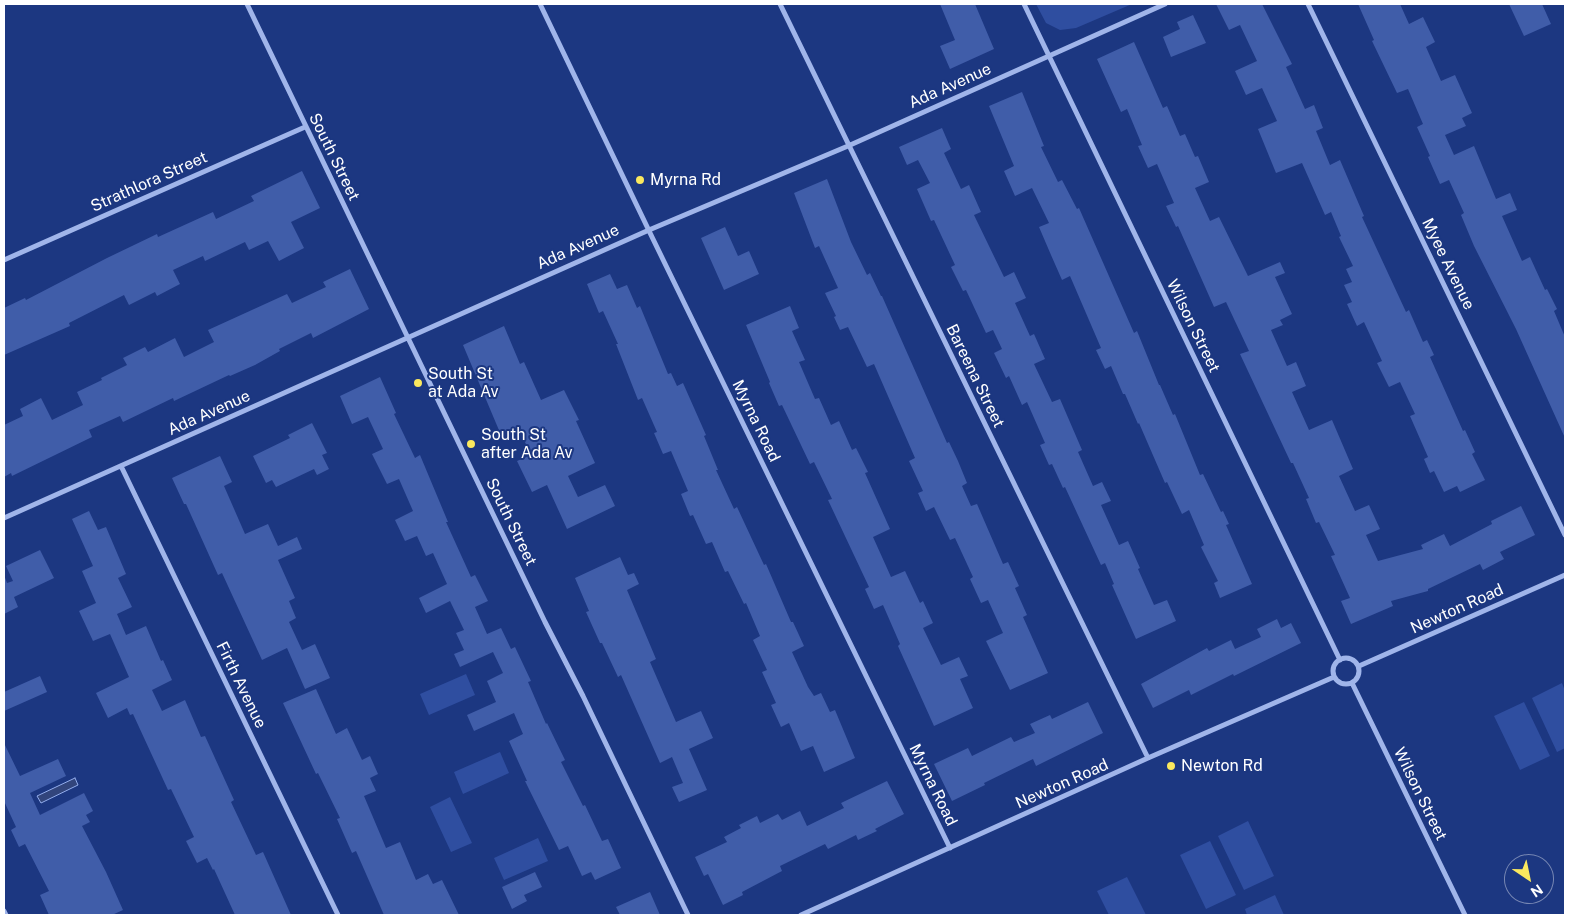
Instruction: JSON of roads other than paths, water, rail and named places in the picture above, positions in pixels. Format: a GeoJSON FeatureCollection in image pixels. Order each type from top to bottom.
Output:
{"type":"FeatureCollection","features":[{"type":"Feature","properties":{"kind":"street","name":"South Street"},"geometry":{"type":"LineString","coordinates":[[246,4],[545,622],[588,705],[688,915]]}},
{"type":"Feature","properties":{"kind":"street","name":"Myrna Road"},"geometry":{"type":"LineString","coordinates":[[540,4],[950,848]]}},
{"type":"Feature","properties":{"kind":"street","name":"Bareena Street"},"geometry":{"type":"LineString","coordinates":[[780,4],[1148,758]]}},
{"type":"Feature","properties":{"kind":"street","name":"Wilson Street"},"geometry":{"type":"LineString","coordinates":[[1024,4],[1340,660]]}},
{"type":"Feature","properties":{"kind":"street","name":"Ada Avenue"},"geometry":{"type":"LineString","coordinates":[[4,518],[649,230],[848,146],[1165,4]]}},
{"type":"Feature","properties":{"kind":"street","name":"Myee Avenue"},"geometry":{"type":"LineString","coordinates":[[1308,4],[1565,535]]}},
{"type":"Feature","properties":{"kind":"street","name":"Strathlora Street"},"geometry":{"type":"LineString","coordinates":[[4,260],[305,127]]}},
{"type":"Feature","properties":{"kind":"street","name":"Firth Avenue"},"geometry":{"type":"LineString","coordinates":[[121,466],[338,915]]}},
{"type":"Feature","properties":{"kind":"street","name":"Newton Road"},"geometry":{"type":"LineString","coordinates":[[1358,666],[1565,574]]}},
{"type":"Feature","properties":{"kind":"street"},"geometry":{"type":"LineString","coordinates":[[1349,658],[1358,666],[1360,670],[1358,678],[1352,683],[1344,684],[1337,681],[1334,677],[1334,665],[1340,660],[1349,658]]}},
{"type":"Feature","properties":{"kind":"street","name":"Newton Road"},"geometry":{"type":"LineString","coordinates":[[801,915],[1148,758],[1334,677]]}},
{"type":"Feature","properties":{"kind":"street","name":"Wilson Street"},"geometry":{"type":"LineString","coordinates":[[1352,683],[1465,915]]}},
{"type":"Feature","properties":{"kind":"street"},"geometry":{"type":"LineString","coordinates":[[4,910],[6,915]]}},
{"type":"Feature","properties":{"kind":"place","name":"Myrna Rd"},"geometry":{"type":"Point","coordinates":[640,180]}},
{"type":"Feature","properties":{"kind":"place","name":"South St at Ada Av"},"geometry":{"type":"Point","coordinates":[418,383]}},
{"type":"Feature","properties":{"kind":"place","name":"South St after Ada Av"},"geometry":{"type":"Point","coordinates":[471,444]}},
{"type":"Feature","properties":{"kind":"place","name":"Newton Rd"},"geometry":{"type":"Point","coordinates":[1171,766]}}]}
